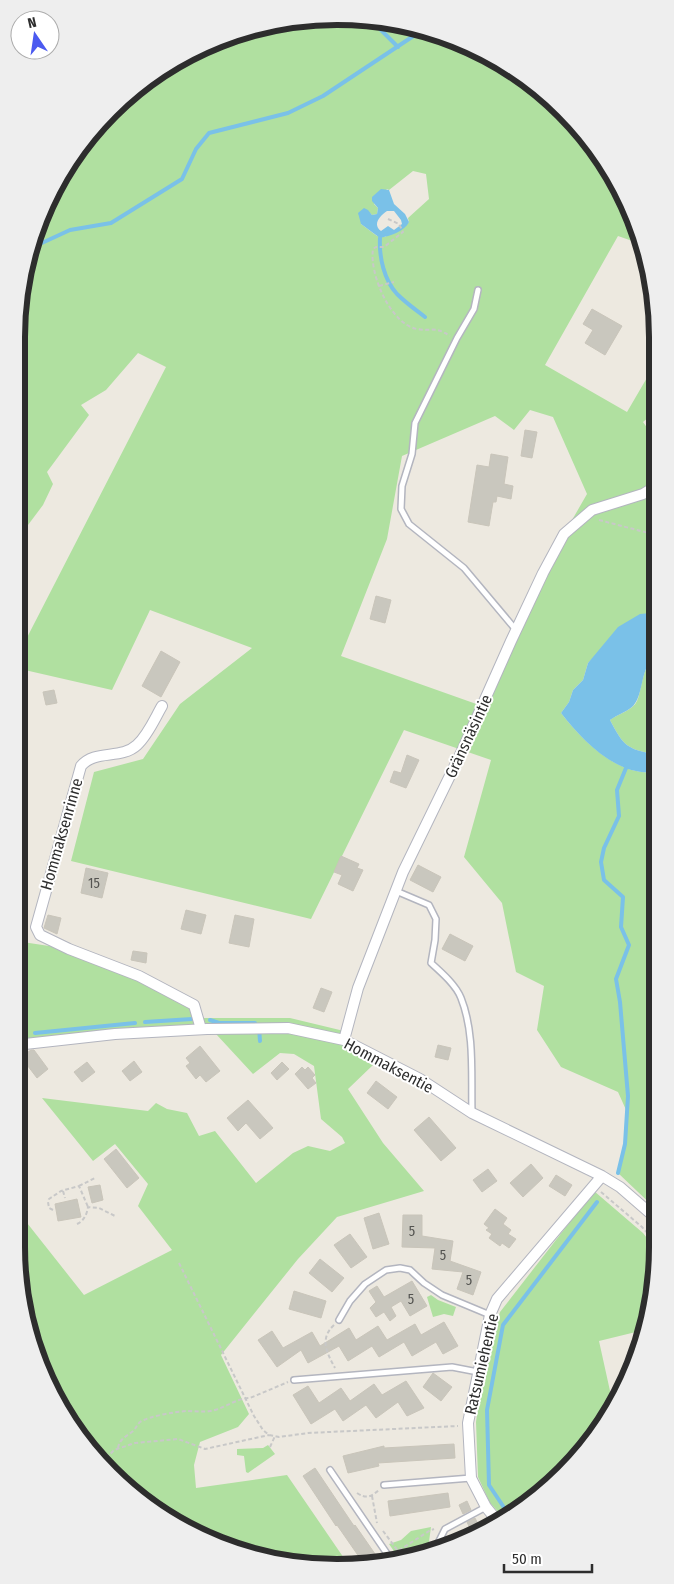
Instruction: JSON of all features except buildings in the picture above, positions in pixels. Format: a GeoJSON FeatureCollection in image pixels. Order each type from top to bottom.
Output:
{"type":"FeatureCollection","features":[{"type":"Feature","properties":{"kind":"street","name":"Gränsnäsintie"},"geometry":{"type":"LineString","coordinates":[[344,1040],[358,988],[403,872],[462,751],[543,573],[564,534],[592,510],[643,494],[649,490]]}},
{"type":"Feature","properties":{"kind":"street","name":"Hommaksenrinne"},"geometry":{"type":"LineString","coordinates":[[162,706],[137,745],[127,750],[86,759],[81,766],[68,816],[36,919],[36,927],[40,935],[68,949],[139,976],[194,1005],[201,1029]]}},
{"type":"Feature","properties":{"kind":"street","name":"Hommaksentie"},"geometry":{"type":"LineString","coordinates":[[25,1044],[144,1032],[201,1029],[288,1028],[344,1040],[420,1078],[472,1113],[620,1186],[649,1212]]}},
{"type":"Feature","properties":{"kind":"street","name":"Ratsumiehentie"},"geometry":{"type":"LineString","coordinates":[[494,1516],[486,1508],[471,1478],[468,1426],[490,1315],[497,1299],[602,1176]]}},
{"type":"Feature","properties":{"kind":"lane"},"geometry":{"type":"LineString","coordinates":[[478,290],[474,309],[456,340],[415,423],[412,454],[402,486],[401,509],[409,524],[464,568],[516,630]]}},
{"type":"Feature","properties":{"kind":"lane"},"geometry":{"type":"LineString","coordinates":[[396,891],[429,905],[436,919],[431,963],[445,976],[461,996],[470,1033],[472,1113]]}},
{"type":"Feature","properties":{"kind":"lane"},"geometry":{"type":"LineString","coordinates":[[340,1320],[350,1301],[365,1284],[386,1270],[400,1268],[410,1270],[424,1283],[442,1295],[490,1315]]}},
{"type":"Feature","properties":{"kind":"lane"},"geometry":{"type":"LineString","coordinates":[[294,1380],[452,1367],[478,1372]]}},
{"type":"Feature","properties":{"kind":"lane"},"geometry":{"type":"LineString","coordinates":[[330,1470],[388,1555]]}},
{"type":"Feature","properties":{"kind":"lane"},"geometry":{"type":"LineString","coordinates":[[384,1486],[471,1478]]}},
{"type":"Feature","properties":{"kind":"lane"},"geometry":{"type":"LineString","coordinates":[[439,1541],[445,1529],[486,1508]]}},
{"type":"Feature","properties":{"kind":"path"},"geometry":{"type":"LineString","coordinates":[[388,218],[399,224],[403,232],[384,247],[373,249],[371,259],[379,286],[391,310],[408,326],[417,330],[434,328],[456,340]]}},
{"type":"Feature","properties":{"kind":"path"},"geometry":{"type":"LineString","coordinates":[[379,286],[394,282]]}},
{"type":"Feature","properties":{"kind":"path"},"geometry":{"type":"LineString","coordinates":[[584,516],[649,533]]}},
{"type":"Feature","properties":{"kind":"path"},"geometry":{"type":"LineString","coordinates":[[649,1161],[649,1185]]}},
{"type":"Feature","properties":{"kind":"path"},"geometry":{"type":"LineString","coordinates":[[53,1210],[49,1208],[49,1199],[94,1178]]}},
{"type":"Feature","properties":{"kind":"path"},"geometry":{"type":"LineString","coordinates":[[77,1224],[88,1213],[88,1207],[79,1186]]}},
{"type":"Feature","properties":{"kind":"path"},"geometry":{"type":"LineString","coordinates":[[593,1186],[649,1234]]}},
{"type":"Feature","properties":{"kind":"path"},"geometry":{"type":"LineString","coordinates":[[63,1191],[65,1198]]}},
{"type":"Feature","properties":{"kind":"path"},"geometry":{"type":"LineString","coordinates":[[88,1207],[99,1208],[115,1216]]}},
{"type":"Feature","properties":{"kind":"path"},"geometry":{"type":"LineString","coordinates":[[179,1263],[245,1398],[263,1430],[269,1435]]}},
{"type":"Feature","properties":{"kind":"path"},"geometry":{"type":"LineString","coordinates":[[339,1376],[328,1355],[325,1342],[331,1328],[340,1320]]}},
{"type":"Feature","properties":{"kind":"path"},"geometry":{"type":"LineString","coordinates":[[118,1448],[125,1436],[134,1430],[139,1423],[147,1419],[185,1411],[209,1411],[245,1398],[250,1398],[282,1385]]}},
{"type":"Feature","properties":{"kind":"path"},"geometry":{"type":"LineString","coordinates":[[106,1458],[114,1450],[135,1443],[178,1439],[205,1449],[269,1435],[468,1426]]}},
{"type":"Feature","properties":{"kind":"path"},"geometry":{"type":"LineString","coordinates":[[270,1447],[275,1436]]}},
{"type":"Feature","properties":{"kind":"path"},"geometry":{"type":"LineString","coordinates":[[353,1489],[365,1497],[372,1496],[384,1486]]}},
{"type":"Feature","properties":{"kind":"path"},"geometry":{"type":"LineString","coordinates":[[372,1496],[377,1523]]}},
{"type":"Feature","properties":{"kind":"path"},"geometry":{"type":"LineString","coordinates":[[382,1530],[398,1551],[429,1530],[445,1529]]}},
{"type":"Feature","properties":{"kind":"green space"},"geometry":{"type":"Polygon","coordinates":[[[337,25],[378,28],[418,36],[475,57],[527,89],[572,131],[607,181],[617,199],[633,241],[618,236],[545,365],[627,412],[649,374],[649,417],[643,422],[649,430],[649,614],[601,650],[588,663],[583,680],[573,690],[569,702],[561,713],[580,735],[602,755],[628,769],[649,772],[649,1202],[618,1173],[625,1144],[627,1112],[618,1092],[561,1067],[537,1030],[544,986],[516,972],[502,903],[464,857],[491,760],[404,730],[311,919],[71,861],[94,772],[143,759],[180,704],[252,648],[150,610],[112,690],[25,670],[25,641],[166,367],[138,353],[106,390],[81,405],[89,415],[47,472],[53,484],[43,505],[25,529],[25,337],[28,296],[36,256],[57,199],[89,147],[116,116],[147,89],[199,57],[256,36],[276,31],[317,26],[337,25]],[[413,171],[389,190],[387,189],[374,204],[378,208],[377,214],[372,215],[370,213],[361,224],[377,236],[385,237],[409,222],[408,218],[429,199],[426,174],[413,171]],[[530,410],[514,430],[495,416],[402,456],[387,539],[341,656],[482,706],[564,534],[587,494],[553,417],[530,410]]]}},
{"type":"Feature","properties":{"kind":"green space"},"geometry":{"type":"Polygon","coordinates":[[[646,669],[649,669],[649,753],[638,751],[627,745],[610,720],[635,704],[646,669]]]}},
{"type":"Feature","properties":{"kind":"green space"},"geometry":{"type":"Polygon","coordinates":[[[25,942],[69,949],[194,1005],[198,1018],[290,1018],[344,1031],[344,1040],[288,1028],[25,1044],[25,942]]]}},
{"type":"Feature","properties":{"kind":"green space"},"geometry":{"type":"Polygon","coordinates":[[[284,1032],[341,1042],[373,1065],[348,1089],[383,1143],[424,1191],[337,1217],[298,1259],[221,1355],[249,1414],[238,1427],[200,1442],[194,1465],[196,1488],[287,1475],[344,1559],[317,1558],[276,1553],[237,1542],[199,1527],[147,1495],[102,1453],[67,1403],[49,1366],[31,1308],[26,1267],[25,1220],[84,1295],[172,1250],[138,1206],[148,1184],[115,1144],[93,1161],[42,1098],[148,1111],[156,1103],[167,1109],[187,1113],[199,1136],[215,1131],[256,1183],[293,1153],[308,1146],[330,1151],[345,1143],[342,1137],[321,1119],[314,1066],[294,1054],[280,1053],[253,1074],[216,1034],[284,1032]]]}},
{"type":"Feature","properties":{"kind":"green space"},"geometry":{"type":"Polygon","coordinates":[[[594,1191],[643,1233],[649,1241],[646,1288],[637,1332],[599,1341],[611,1396],[585,1437],[558,1468],[527,1495],[499,1513],[490,1503],[478,1477],[476,1422],[484,1363],[500,1312],[594,1191]]]}},
{"type":"Feature","properties":{"kind":"green space"},"geometry":{"type":"Polygon","coordinates":[[[431,1295],[456,1307],[453,1316],[444,1314],[433,1317],[427,1297],[431,1295]]]}},
{"type":"Feature","properties":{"kind":"green space"},"geometry":{"type":"Polygon","coordinates":[[[268,1445],[275,1454],[248,1473],[246,1472],[244,1456],[237,1455],[237,1449],[263,1448],[268,1445]]]}},
{"type":"Feature","properties":{"kind":"green space"},"geometry":{"type":"Polygon","coordinates":[[[431,1527],[429,1545],[395,1553],[389,1544],[401,1540],[411,1531],[431,1527]]]}},
{"type":"Feature","properties":{"kind":"water"},"geometry":{"type":"Polygon","coordinates":[[[381,189],[389,190],[394,204],[405,214],[409,222],[407,225],[397,233],[380,238],[361,224],[358,213],[364,208],[372,215],[377,214],[378,208],[372,201],[372,197],[381,189]],[[387,211],[380,218],[377,226],[381,231],[388,226],[394,230],[402,224],[394,211],[387,211]]]}},
{"type":"Feature","properties":{"kind":"water"},"geometry":{"type":"Polygon","coordinates":[[[649,613],[649,669],[646,669],[635,704],[610,720],[627,745],[638,751],[649,753],[649,772],[628,769],[602,755],[580,735],[561,713],[569,702],[573,690],[583,680],[588,663],[618,627],[640,614],[649,613]]]}},
{"type":"Feature","properties":{"kind":"waterway"},"geometry":{"type":"LineString","coordinates":[[379,28],[398,47]]}},
{"type":"Feature","properties":{"kind":"waterway"},"geometry":{"type":"LineString","coordinates":[[40,244],[70,230],[111,223],[182,179],[196,149],[209,133],[288,113],[323,96],[415,35]]}},
{"type":"Feature","properties":{"kind":"waterway"},"geometry":{"type":"LineString","coordinates":[[380,238],[380,253],[392,288],[425,317]]}},
{"type":"Feature","properties":{"kind":"waterway"},"geometry":{"type":"LineString","coordinates":[[618,1173],[625,1144],[628,1096],[620,1002],[616,979],[629,945],[621,927],[623,897],[604,880],[601,862],[604,848],[619,816],[617,790],[626,768]]}},
{"type":"Feature","properties":{"kind":"waterway"},"geometry":{"type":"LineString","coordinates":[[145,1022],[192,1019]]}},
{"type":"Feature","properties":{"kind":"waterway"},"geometry":{"type":"LineString","coordinates":[[210,1020],[219,1023],[255,1023]]}},
{"type":"Feature","properties":{"kind":"waterway"},"geometry":{"type":"LineString","coordinates":[[35,1033],[135,1023]]}},
{"type":"Feature","properties":{"kind":"waterway"},"geometry":{"type":"LineString","coordinates":[[259,1028],[260,1041]]}},
{"type":"Feature","properties":{"kind":"waterway"},"geometry":{"type":"LineString","coordinates":[[505,1509],[489,1485],[487,1410],[503,1325],[597,1202]]}}]}
